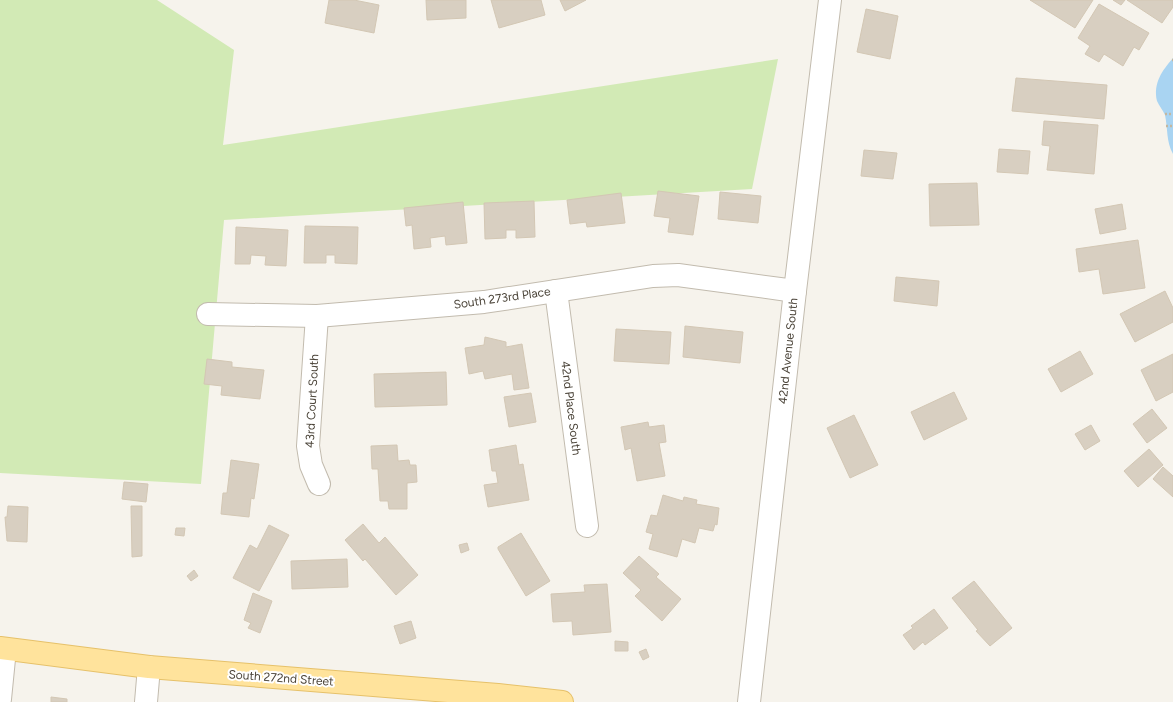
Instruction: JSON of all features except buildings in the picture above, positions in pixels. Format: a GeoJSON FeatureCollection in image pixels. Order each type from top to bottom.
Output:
{"type":"FeatureCollection","features":[{"type":"Feature","properties":{"kind":"main road","name":"South 272nd Street"},"geometry":{"type":"LineString","coordinates":[[3,649],[149,667],[498,698],[562,702]]}},
{"type":"Feature","properties":{"kind":"street","name":"42nd Avenue South"},"geometry":{"type":"LineString","coordinates":[[749,702],[795,291],[830,0]]}},
{"type":"Feature","properties":{"kind":"street","name":"South 273rd Place"},"geometry":{"type":"LineString","coordinates":[[208,314],[317,316],[484,302],[653,276],[678,275],[795,291]]}},
{"type":"Feature","properties":{"kind":"street","name":"42nd Place South"},"geometry":{"type":"LineString","coordinates":[[556,291],[587,526]]}},
{"type":"Feature","properties":{"kind":"street","name":"43rd Court South"},"geometry":{"type":"LineString","coordinates":[[317,316],[308,446],[311,465],[318,484]]}},
{"type":"Feature","properties":{"kind":"street"},"geometry":{"type":"LineString","coordinates":[[0,699],[3,649]]}},
{"type":"Feature","properties":{"kind":"street"},"geometry":{"type":"LineString","coordinates":[[146,702],[149,667]]}},
{"type":"Feature","properties":{"kind":"path"},"geometry":{"type":"LineString","coordinates":[[1165,114],[1173,114]]}},
{"type":"Feature","properties":{"kind":"path"},"geometry":{"type":"LineString","coordinates":[[1166,126],[1173,126]]}},
{"type":"Feature","properties":{"kind":"green space"},"geometry":{"type":"Polygon","coordinates":[[[0,0],[157,0],[234,50],[223,145],[778,59],[752,189],[224,220],[201,484],[0,473],[0,0]]]}},
{"type":"Feature","properties":{"kind":"water"},"geometry":{"type":"Polygon","coordinates":[[[1173,58],[1173,154],[1168,140],[1165,115],[1157,101],[1156,89],[1159,78],[1173,58]]]}}]}
